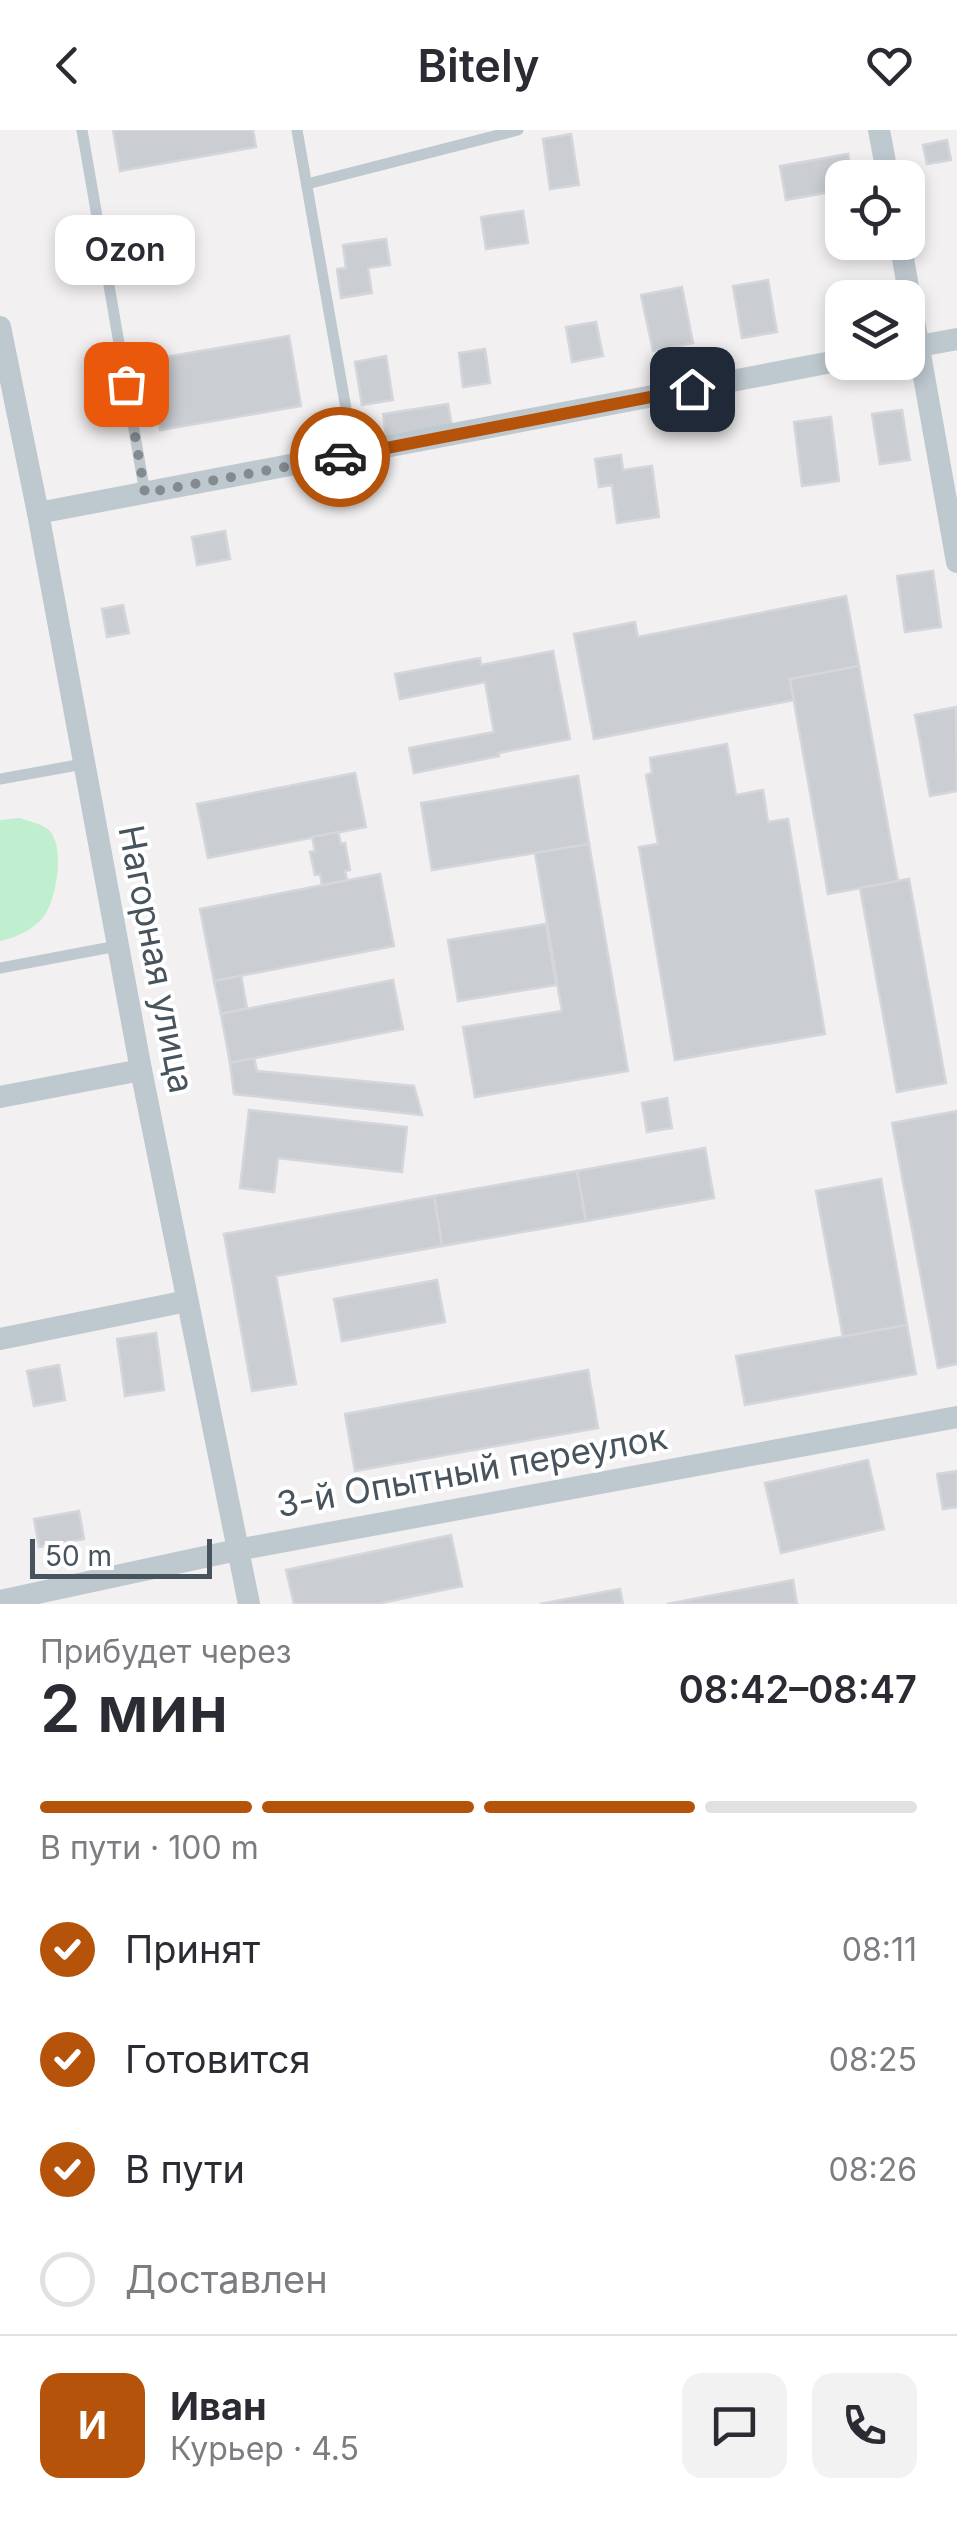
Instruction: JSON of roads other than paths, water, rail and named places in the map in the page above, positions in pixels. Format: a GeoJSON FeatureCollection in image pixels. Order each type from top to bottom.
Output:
{"type":"FeatureCollection","features":[{"type":"Feature","properties":{"kind":"street"},"geometry":{"type":"LineString","coordinates":[[879,130],[885,160]]}},
{"type":"Feature","properties":{"kind":"street","name":"Нагорная улица"},"geometry":{"type":"LineString","coordinates":[[0,326],[141,1070],[249,1604]]}},
{"type":"Feature","properties":{"kind":"street"},"geometry":{"type":"LineString","coordinates":[[925,345],[957,339]]}},
{"type":"Feature","properties":{"kind":"street"},"geometry":{"type":"LineString","coordinates":[[38,513],[825,363]]}},
{"type":"Feature","properties":{"kind":"street"},"geometry":{"type":"LineString","coordinates":[[921,380],[957,562]]}},
{"type":"Feature","properties":{"kind":"street"},"geometry":{"type":"LineString","coordinates":[[0,1097],[141,1070]]}},
{"type":"Feature","properties":{"kind":"street"},"geometry":{"type":"LineString","coordinates":[[0,1339],[188,1301]]}},
{"type":"Feature","properties":{"kind":"street","name":"3-й Опытный переулок"},"geometry":{"type":"LineString","coordinates":[[0,1601],[237,1550],[957,1417]]}},
{"type":"Feature","properties":{"kind":"lane"},"geometry":{"type":"LineString","coordinates":[[82,130],[145,493]]}},
{"type":"Feature","properties":{"kind":"lane"},"geometry":{"type":"LineString","coordinates":[[297,130],[354,454]]}},
{"type":"Feature","properties":{"kind":"lane"},"geometry":{"type":"LineString","coordinates":[[308,184],[518,130]]}},
{"type":"Feature","properties":{"kind":"lane"},"geometry":{"type":"LineString","coordinates":[[0,779],[82,764]]}},
{"type":"Feature","properties":{"kind":"lane"},"geometry":{"type":"LineString","coordinates":[[0,968],[117,946]]}},
{"type":"Feature","properties":{"kind":"place","name":"Ozon"},"geometry":{"type":"Point","coordinates":[126,384]}}]}
